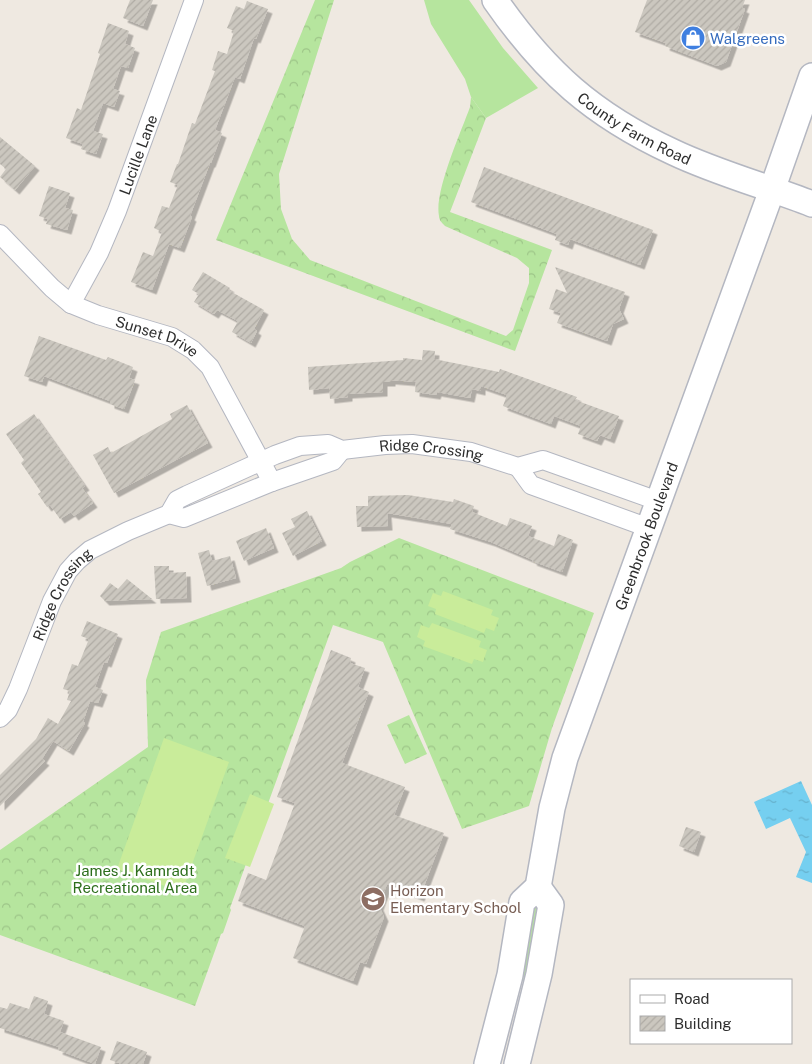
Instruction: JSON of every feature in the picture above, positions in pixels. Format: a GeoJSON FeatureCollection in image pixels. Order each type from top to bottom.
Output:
{"type":"FeatureCollection","features":[{"type":"Feature","properties":{"kind":"main road","name":"County Farm Road"},"geometry":{"type":"LineString","coordinates":[[495,0],[528,45],[557,76],[604,114],[633,132],[674,153],[812,204]]}},
{"type":"Feature","properties":{"kind":"main road","name":"Greenbrook Boulevard"},"geometry":{"type":"LineString","coordinates":[[538,887],[552,808],[565,758],[812,76]]}},
{"type":"Feature","properties":{"kind":"main road"},"geometry":{"type":"LineString","coordinates":[[487,1064],[510,974],[522,902],[538,887],[551,905],[539,974],[517,1064]]}},
{"type":"Feature","properties":{"kind":"street","name":"Lucille Lane"},"geometry":{"type":"LineString","coordinates":[[70,304],[99,253],[117,211],[194,0]]}},
{"type":"Feature","properties":{"kind":"street","name":"Sunset Drive"},"geometry":{"type":"LineString","coordinates":[[0,234],[70,304],[98,315],[172,337],[193,350],[217,377],[272,482]]}},
{"type":"Feature","properties":{"kind":"street","name":"Ridge Crossing"},"geometry":{"type":"LineString","coordinates":[[169,514],[177,500],[187,494],[300,446],[328,444],[342,450],[385,444],[431,446],[471,452],[518,467]]}},
{"type":"Feature","properties":{"kind":"street","name":"Ridge Crossing"},"geometry":{"type":"LineString","coordinates":[[0,718],[8,710],[18,689],[52,601],[68,571],[76,561],[90,550],[128,531],[169,514],[184,518],[272,482],[333,461],[342,450]]}},
{"type":"Feature","properties":{"kind":"street"},"geometry":{"type":"LineString","coordinates":[[649,528],[531,485],[518,467],[543,460],[658,501]]}},
{"type":"Feature","properties":{"kind":"green space"},"geometry":{"type":"Polygon","coordinates":[[[315,0],[334,0],[279,174],[281,209],[292,239],[310,260],[506,336],[513,330],[529,283],[529,268],[517,258],[445,226],[439,217],[440,192],[470,107],[471,97],[486,118],[450,212],[552,250],[515,351],[216,240],[315,0]]]}},
{"type":"Feature","properties":{"kind":"green space"},"geometry":{"type":"Polygon","coordinates":[[[424,0],[469,0],[503,48],[538,88],[486,118],[471,97],[465,79],[431,24],[424,0]]]}},
{"type":"Feature","properties":{"kind":"green space","name":"James J. Kamradt Recreational Area"},"geometry":{"type":"Polygon","coordinates":[[[399,538],[594,613],[552,728],[529,806],[462,829],[383,642],[333,625],[195,1006],[0,935],[0,850],[148,747],[146,680],[161,632],[341,568],[399,538]]]}},
{"type":"Feature","properties":{"kind":"green space"},"geometry":{"type":"Polygon","coordinates":[[[443,591],[493,610],[491,615],[499,618],[494,631],[486,628],[484,633],[435,614],[436,609],[428,606],[433,593],[441,596],[443,591]]]}},
{"type":"Feature","properties":{"kind":"green space"},"geometry":{"type":"Polygon","coordinates":[[[432,623],[481,641],[479,647],[487,650],[483,662],[474,659],[472,664],[423,646],[425,641],[417,637],[421,625],[429,628],[432,623]]]}},
{"type":"Feature","properties":{"kind":"green space"},"geometry":{"type":"Polygon","coordinates":[[[409,715],[427,754],[405,764],[387,725],[409,715]]]}},
{"type":"Feature","properties":{"kind":"green space"},"geometry":{"type":"Polygon","coordinates":[[[164,738],[229,762],[182,892],[117,869],[164,738]]]}},
{"type":"Feature","properties":{"kind":"green space"},"geometry":{"type":"Polygon","coordinates":[[[250,794],[274,804],[250,867],[225,858],[250,794]]]}},
{"type":"Feature","properties":{"kind":"green space"},"geometry":{"type":"Polygon","coordinates":[[[531,905],[540,906],[533,954],[522,993],[531,905]]]}},
{"type":"Feature","properties":{"kind":"water"},"geometry":{"type":"Polygon","coordinates":[[[801,781],[812,805],[812,883],[796,877],[806,852],[790,818],[766,829],[754,802],[801,781]]]}},
{"type":"Feature","properties":{"kind":"building"},"geometry":{"type":"Polygon","coordinates":[[[130,0],[153,0],[143,26],[123,18],[130,0]]]}},
{"type":"Feature","properties":{"kind":"building","name":"Walgreens"},"geometry":{"type":"Polygon","coordinates":[[[647,0],[745,0],[742,8],[745,9],[726,62],[717,66],[665,46],[666,43],[635,32],[647,0]]]}},
{"type":"Feature","properties":{"kind":"building"},"geometry":{"type":"Polygon","coordinates":[[[247,1],[268,9],[256,39],[254,38],[240,79],[235,77],[215,130],[222,133],[190,216],[192,217],[180,248],[169,244],[152,290],[131,282],[143,252],[153,256],[162,232],[154,228],[162,206],[169,208],[178,185],[170,182],[192,123],[195,124],[215,71],[212,70],[218,51],[227,54],[234,31],[227,28],[236,6],[244,9],[247,1]]]}},
{"type":"Feature","properties":{"kind":"building"},"geometry":{"type":"Polygon","coordinates":[[[108,23],[129,31],[125,44],[135,48],[128,68],[121,66],[113,89],[120,91],[114,107],[103,103],[93,131],[103,134],[96,154],[81,149],[83,144],[66,138],[77,108],[81,110],[100,54],[98,53],[108,23]]]}},
{"type":"Feature","properties":{"kind":"building"},"geometry":{"type":"Polygon","coordinates":[[[0,137],[35,166],[15,190],[0,177],[6,169],[0,164],[0,137]]]}},
{"type":"Feature","properties":{"kind":"building"},"geometry":{"type":"Polygon","coordinates":[[[484,167],[653,230],[640,265],[570,239],[568,245],[555,240],[557,234],[471,202],[484,167]]]}},
{"type":"Feature","properties":{"kind":"building"},"geometry":{"type":"Polygon","coordinates":[[[49,186],[70,193],[65,208],[73,210],[67,230],[46,224],[48,219],[39,216],[49,186]]]}},
{"type":"Feature","properties":{"kind":"building"},"geometry":{"type":"Polygon","coordinates":[[[555,267],[625,292],[619,309],[624,319],[613,324],[607,341],[557,323],[561,313],[549,309],[556,289],[567,293],[555,267]]]}},
{"type":"Feature","properties":{"kind":"building"},"geometry":{"type":"Polygon","coordinates":[[[203,272],[230,288],[228,290],[264,310],[254,329],[257,331],[251,343],[232,332],[238,321],[217,310],[214,314],[194,302],[199,294],[192,290],[203,272]]]}},
{"type":"Feature","properties":{"kind":"building"},"geometry":{"type":"Polygon","coordinates":[[[39,336],[106,360],[108,357],[133,367],[129,378],[135,380],[124,409],[110,404],[110,401],[44,376],[42,382],[24,376],[39,336]]]}},
{"type":"Feature","properties":{"kind":"building"},"geometry":{"type":"Polygon","coordinates":[[[423,350],[435,351],[434,359],[499,372],[500,369],[577,397],[575,400],[619,416],[610,439],[600,435],[597,441],[578,434],[581,426],[554,416],[551,424],[503,406],[507,395],[481,386],[481,391],[472,389],[470,398],[437,392],[436,395],[415,392],[416,382],[391,380],[391,382],[383,382],[383,392],[348,394],[348,397],[330,399],[329,388],[309,390],[308,367],[403,360],[403,358],[422,360],[423,350]]]}},
{"type":"Feature","properties":{"kind":"building"},"geometry":{"type":"Polygon","coordinates":[[[187,405],[208,443],[114,493],[93,455],[108,447],[111,453],[172,419],[170,414],[187,405]]]}},
{"type":"Feature","properties":{"kind":"building"},"geometry":{"type":"Polygon","coordinates":[[[34,414],[85,486],[82,488],[93,503],[74,516],[71,512],[60,519],[50,505],[47,507],[38,494],[41,492],[21,463],[24,460],[6,434],[34,414]]]}},
{"type":"Feature","properties":{"kind":"building"},"geometry":{"type":"Polygon","coordinates":[[[408,495],[453,502],[454,499],[474,506],[472,512],[507,526],[510,518],[532,526],[528,536],[554,546],[558,534],[573,540],[562,572],[532,561],[491,542],[450,529],[452,524],[387,513],[388,526],[357,527],[356,506],[368,506],[368,496],[408,495]]]}},
{"type":"Feature","properties":{"kind":"building"},"geometry":{"type":"Polygon","coordinates":[[[307,511],[322,541],[293,556],[282,533],[295,527],[291,519],[307,511]]]}},
{"type":"Feature","properties":{"kind":"building"},"geometry":{"type":"Polygon","coordinates":[[[266,528],[274,548],[244,561],[236,541],[266,528]]]}},
{"type":"Feature","properties":{"kind":"building"},"geometry":{"type":"Polygon","coordinates":[[[209,550],[212,561],[230,556],[236,578],[207,586],[198,553],[209,550]]]}},
{"type":"Feature","properties":{"kind":"building"},"geometry":{"type":"Polygon","coordinates":[[[154,566],[169,566],[169,573],[186,572],[187,598],[156,599],[154,566]]]}},
{"type":"Feature","properties":{"kind":"building"},"geometry":{"type":"Polygon","coordinates":[[[127,579],[152,599],[105,601],[100,596],[110,583],[118,589],[127,579]]]}},
{"type":"Feature","properties":{"kind":"building"},"geometry":{"type":"Polygon","coordinates":[[[87,621],[118,634],[107,663],[104,662],[95,687],[103,690],[98,703],[90,701],[83,722],[85,723],[69,751],[53,741],[42,759],[45,761],[0,806],[0,775],[36,739],[48,718],[58,724],[71,701],[67,700],[70,691],[63,689],[72,664],[78,666],[89,639],[81,636],[87,621]]]}},
{"type":"Feature","properties":{"kind":"building"},"geometry":{"type":"Polygon","coordinates":[[[331,650],[351,658],[350,663],[365,668],[358,687],[369,692],[342,763],[405,787],[394,815],[444,833],[420,897],[387,884],[379,906],[384,917],[366,964],[360,962],[353,981],[293,958],[305,926],[238,901],[248,873],[266,880],[295,803],[277,797],[331,650]]]}},
{"type":"Feature","properties":{"kind":"building"},"geometry":{"type":"Polygon","coordinates":[[[686,827],[701,832],[694,852],[679,846],[686,827]]]}},
{"type":"Feature","properties":{"kind":"building"},"geometry":{"type":"Polygon","coordinates":[[[34,996],[48,1001],[44,1014],[64,1021],[60,1032],[101,1047],[95,1064],[58,1050],[59,1047],[0,1028],[0,1007],[7,1009],[10,1003],[29,1009],[34,996]]]}},
{"type":"Feature","properties":{"kind":"building"},"geometry":{"type":"Polygon","coordinates":[[[117,1041],[147,1052],[143,1064],[122,1064],[110,1060],[117,1041]]]}},
{"type":"Feature","properties":{"kind":"place","name":"Walgreens"},"geometry":{"type":"Point","coordinates":[693,38]}},
{"type":"Feature","properties":{"kind":"place","name":"Horizon Elementary School"},"geometry":{"type":"Point","coordinates":[373,899]}}]}
